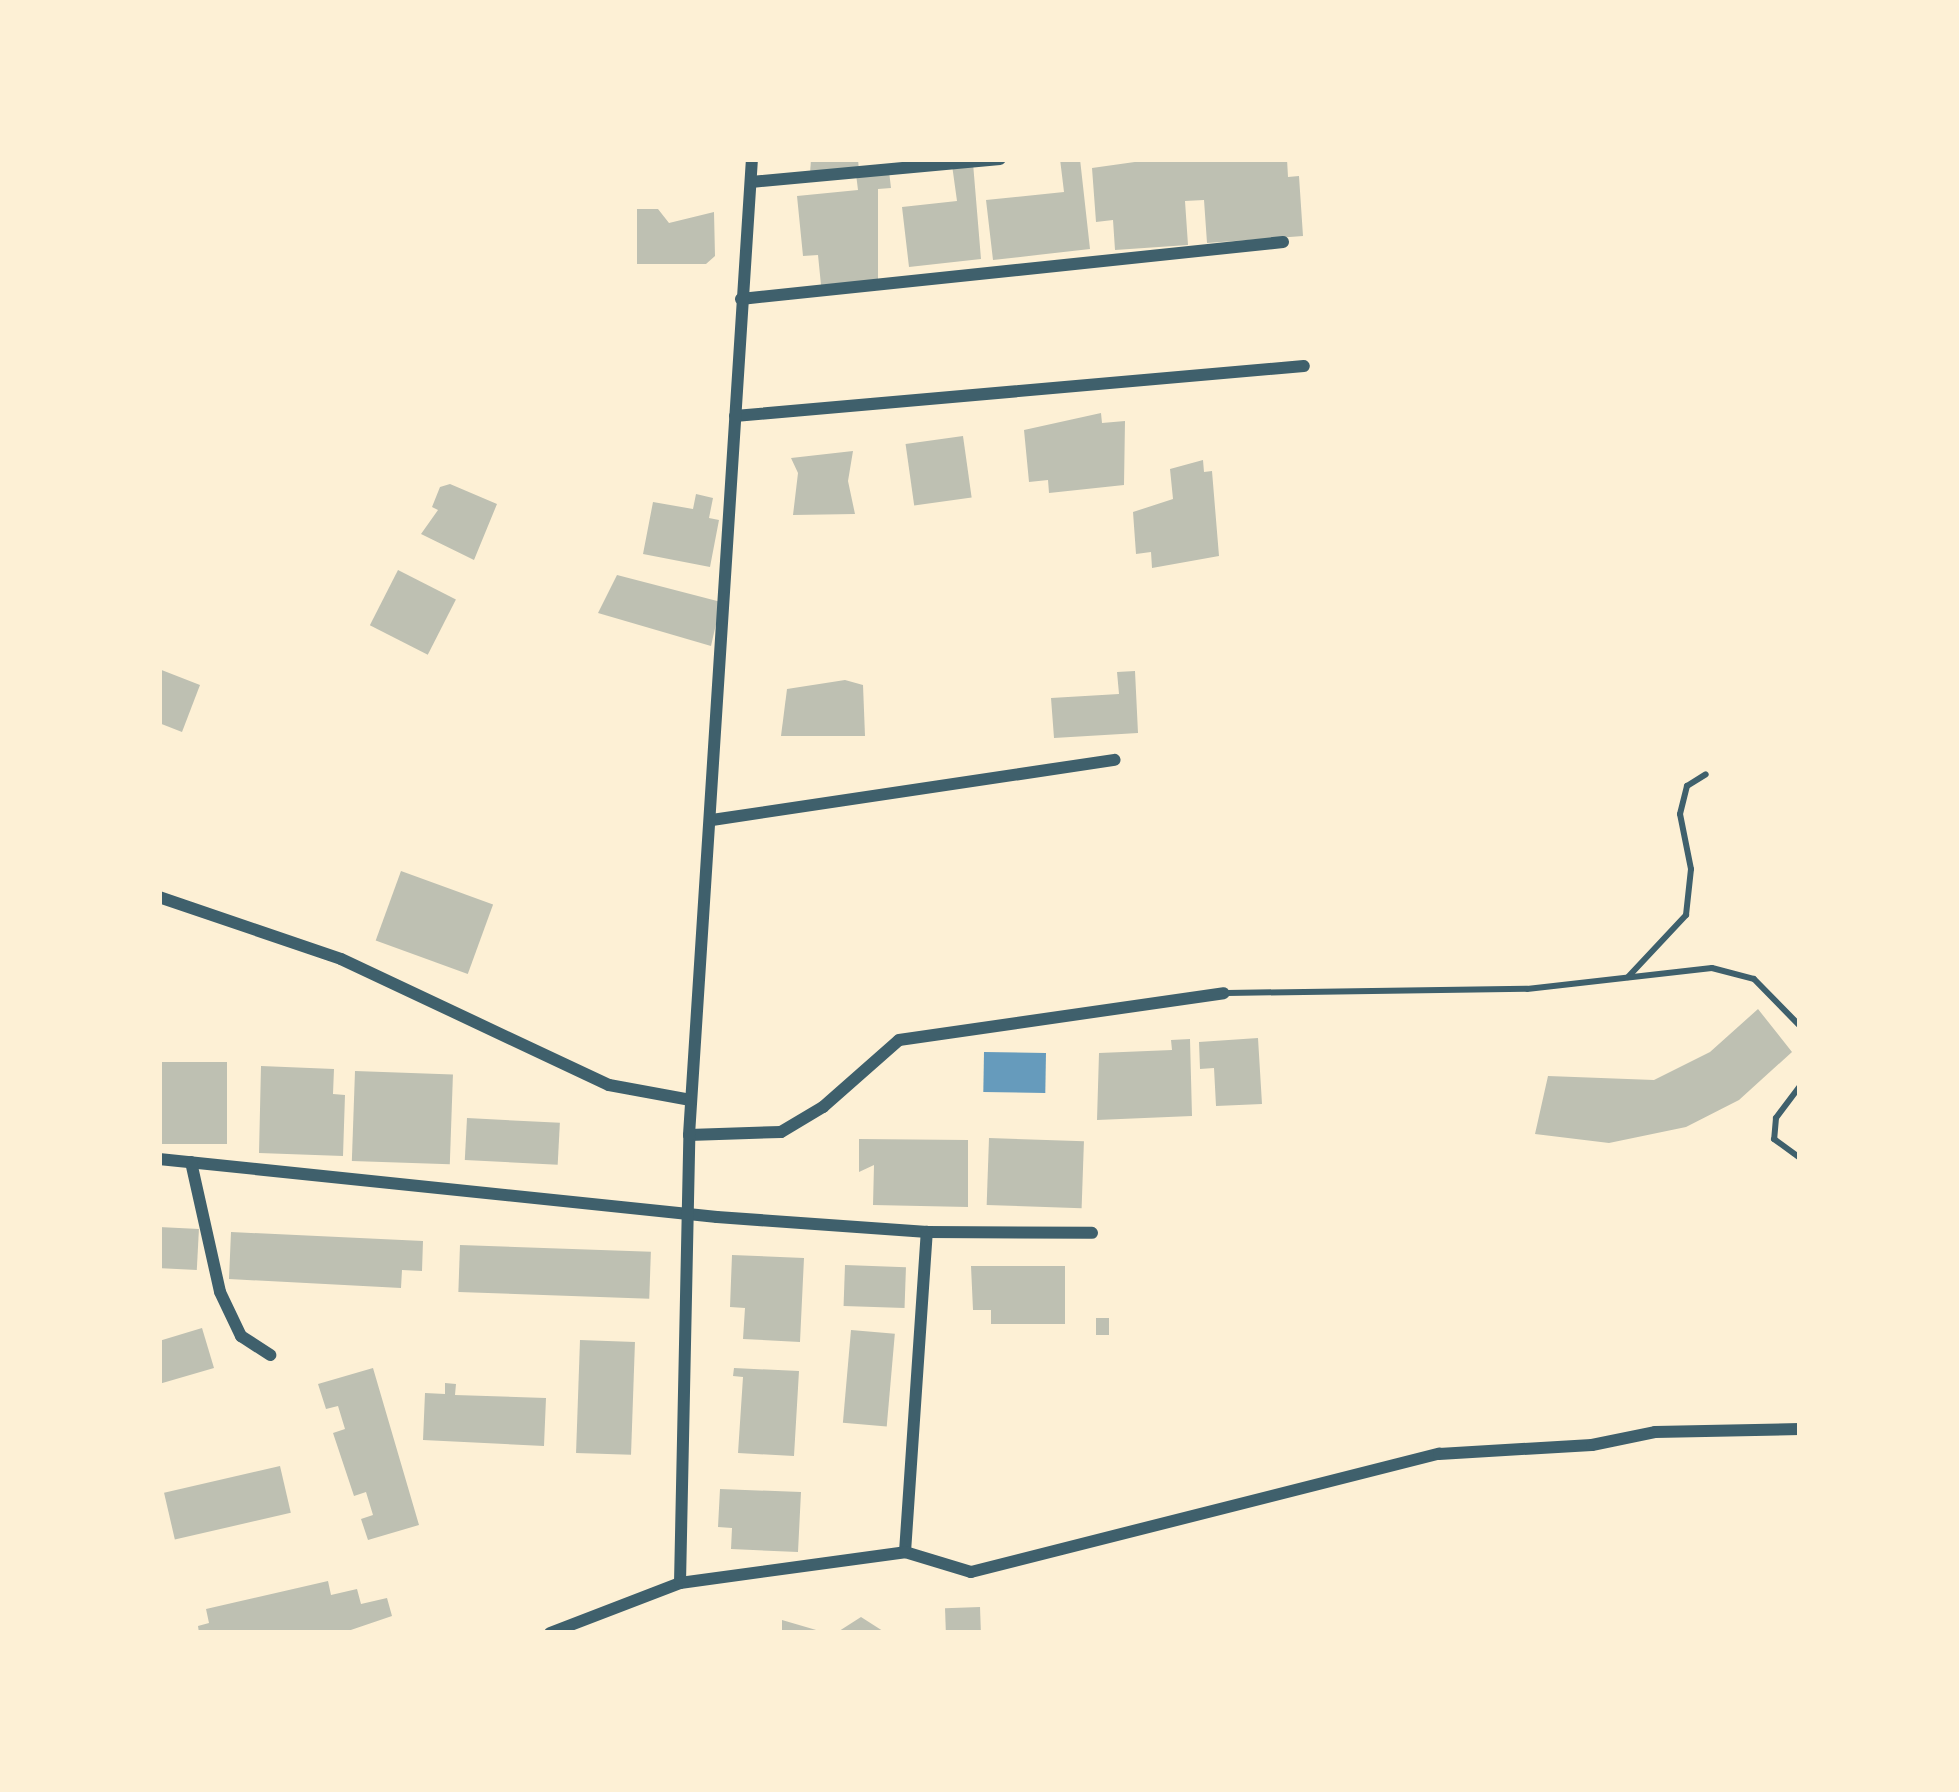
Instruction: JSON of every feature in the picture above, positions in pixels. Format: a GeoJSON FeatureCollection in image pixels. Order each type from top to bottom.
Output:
{"type":"FeatureCollection","features":[{"type":"Feature","properties":{"kind":"street"},"geometry":{"type":"LineString","coordinates":[[680,1583],[688,1135],[752,159]]}},
{"type":"Feature","properties":{"kind":"street"},"geometry":{"type":"LineString","coordinates":[[751,182],[1000,159]]}},
{"type":"Feature","properties":{"kind":"street"},"geometry":{"type":"LineString","coordinates":[[741,299],[1282,242]]}},
{"type":"Feature","properties":{"kind":"street"},"geometry":{"type":"LineString","coordinates":[[735,416],[1304,366]]}},
{"type":"Feature","properties":{"kind":"street"},"geometry":{"type":"LineString","coordinates":[[712,820],[1115,760]]}},
{"type":"Feature","properties":{"kind":"street"},"geometry":{"type":"LineString","coordinates":[[159,897],[341,959],[610,1084],[691,1100]]}},
{"type":"Feature","properties":{"kind":"street"},"geometry":{"type":"LineString","coordinates":[[688,1135],[781,1132],[823,1108],[898,1040],[1224,993]]}},
{"type":"Feature","properties":{"kind":"street"},"geometry":{"type":"LineString","coordinates":[[159,1159],[927,1232],[1092,1233]]}},
{"type":"Feature","properties":{"kind":"street"},"geometry":{"type":"LineString","coordinates":[[191,1162],[220,1292],[241,1336],[269,1355]]}},
{"type":"Feature","properties":{"kind":"street"},"geometry":{"type":"LineString","coordinates":[[905,1552],[927,1232]]}},
{"type":"Feature","properties":{"kind":"street"},"geometry":{"type":"LineString","coordinates":[[550,1633],[680,1583],[905,1552],[971,1572],[1439,1454],[1592,1445],[1655,1432],[1800,1429]]}},
{"type":"Feature","properties":{"kind":"lane"},"geometry":{"type":"LineString","coordinates":[[1625,980],[1686,916],[1690,869],[1681,814],[1687,786],[1706,774]]}},
{"type":"Feature","properties":{"kind":"lane"},"geometry":{"type":"LineString","coordinates":[[1224,993],[1625,980],[1712,968],[1754,979],[1800,1026]]}},
{"type":"Feature","properties":{"kind":"lane"},"geometry":{"type":"LineString","coordinates":[[1800,1085],[1775,1118],[1774,1138],[1800,1158]]}},
{"type":"Feature","properties":{"kind":"water"},"geometry":{"type":"Polygon","coordinates":[[[984,1052],[1046,1053],[1045,1093],[983,1092],[984,1052]]]}},
{"type":"Feature","properties":{"kind":"building"},"geometry":{"type":"Polygon","coordinates":[[[811,159],[858,159],[859,171],[810,174],[811,159]]]}},
{"type":"Feature","properties":{"kind":"building"},"geometry":{"type":"Polygon","coordinates":[[[1060,159],[1080,159],[1090,249],[993,260],[986,200],[1064,192],[1060,159]]]}},
{"type":"Feature","properties":{"kind":"building"},"geometry":{"type":"Polygon","coordinates":[[[1156,159],[1287,159],[1288,177],[1299,176],[1303,236],[1207,243],[1204,200],[1185,201],[1188,245],[1115,250],[1113,220],[1096,222],[1092,168],[1156,159]]]}},
{"type":"Feature","properties":{"kind":"building"},"geometry":{"type":"Polygon","coordinates":[[[973,163],[981,259],[909,267],[902,207],[957,201],[952,165],[973,163]]]}},
{"type":"Feature","properties":{"kind":"building"},"geometry":{"type":"Polygon","coordinates":[[[889,171],[891,188],[878,189],[878,280],[821,285],[818,255],[803,256],[797,196],[858,190],[856,174],[889,171]]]}},
{"type":"Feature","properties":{"kind":"building"},"geometry":{"type":"Polygon","coordinates":[[[637,209],[658,209],[669,223],[714,212],[715,256],[706,264],[637,264],[637,209]]]}},
{"type":"Feature","properties":{"kind":"building"},"geometry":{"type":"Polygon","coordinates":[[[1101,413],[1102,423],[1125,421],[1124,485],[1049,493],[1048,480],[1029,482],[1024,430],[1101,413]]]}},
{"type":"Feature","properties":{"kind":"building"},"geometry":{"type":"Polygon","coordinates":[[[963,436],[972,497],[914,505],[906,444],[963,436]]]}},
{"type":"Feature","properties":{"kind":"building"},"geometry":{"type":"Polygon","coordinates":[[[853,451],[848,481],[855,514],[793,515],[798,473],[791,458],[853,451]]]}},
{"type":"Feature","properties":{"kind":"building"},"geometry":{"type":"Polygon","coordinates":[[[1203,460],[1204,472],[1212,471],[1219,556],[1152,568],[1151,552],[1136,554],[1133,512],[1173,499],[1170,469],[1203,460]]]}},
{"type":"Feature","properties":{"kind":"building"},"geometry":{"type":"Polygon","coordinates":[[[450,484],[497,504],[474,560],[421,534],[438,510],[432,507],[440,487],[450,484]]]}},
{"type":"Feature","properties":{"kind":"building"},"geometry":{"type":"Polygon","coordinates":[[[696,494],[713,498],[709,518],[719,520],[710,567],[643,554],[653,502],[693,509],[696,494]]]}},
{"type":"Feature","properties":{"kind":"building"},"geometry":{"type":"Polygon","coordinates":[[[398,570],[456,600],[428,655],[370,625],[398,570]]]}},
{"type":"Feature","properties":{"kind":"building"},"geometry":{"type":"Polygon","coordinates":[[[617,575],[721,602],[711,646],[598,613],[617,575]]]}},
{"type":"Feature","properties":{"kind":"building"},"geometry":{"type":"Polygon","coordinates":[[[159,669],[200,685],[182,732],[159,723],[159,669]]]}},
{"type":"Feature","properties":{"kind":"building"},"geometry":{"type":"Polygon","coordinates":[[[1135,671],[1138,733],[1054,738],[1051,698],[1119,694],[1117,672],[1135,671]]]}},
{"type":"Feature","properties":{"kind":"building"},"geometry":{"type":"Polygon","coordinates":[[[845,680],[863,685],[865,736],[781,736],[787,689],[845,680]]]}},
{"type":"Feature","properties":{"kind":"building"},"geometry":{"type":"Polygon","coordinates":[[[401,871],[493,905],[468,974],[376,941],[401,871]]]}},
{"type":"Feature","properties":{"kind":"building"},"geometry":{"type":"Polygon","coordinates":[[[1758,1009],[1792,1052],[1739,1100],[1686,1127],[1609,1143],[1535,1134],[1548,1076],[1654,1080],[1710,1052],[1758,1009]]]}},
{"type":"Feature","properties":{"kind":"building"},"geometry":{"type":"Polygon","coordinates":[[[1258,1038],[1262,1104],[1216,1106],[1214,1068],[1200,1069],[1199,1042],[1258,1038]]]}},
{"type":"Feature","properties":{"kind":"building"},"geometry":{"type":"Polygon","coordinates":[[[1190,1039],[1192,1116],[1097,1120],[1099,1053],[1172,1050],[1171,1040],[1190,1039]]]}},
{"type":"Feature","properties":{"kind":"building"},"geometry":{"type":"Polygon","coordinates":[[[159,1062],[227,1062],[227,1144],[159,1144],[159,1062]]]}},
{"type":"Feature","properties":{"kind":"building"},"geometry":{"type":"Polygon","coordinates":[[[261,1066],[334,1069],[333,1094],[345,1095],[343,1156],[259,1153],[261,1066]]]}},
{"type":"Feature","properties":{"kind":"building"},"geometry":{"type":"Polygon","coordinates":[[[355,1071],[453,1074],[450,1164],[352,1161],[355,1071]]]}},
{"type":"Feature","properties":{"kind":"building"},"geometry":{"type":"Polygon","coordinates":[[[467,1118],[560,1123],[558,1165],[465,1160],[467,1118]]]}},
{"type":"Feature","properties":{"kind":"building"},"geometry":{"type":"Polygon","coordinates":[[[989,1138],[1084,1141],[1082,1208],[987,1205],[989,1138]]]}},
{"type":"Feature","properties":{"kind":"building"},"geometry":{"type":"Polygon","coordinates":[[[859,1139],[968,1140],[968,1207],[873,1205],[874,1165],[859,1172],[859,1139]]]}},
{"type":"Feature","properties":{"kind":"building"},"geometry":{"type":"Polygon","coordinates":[[[159,1227],[199,1229],[197,1270],[159,1268],[159,1227]]]}},
{"type":"Feature","properties":{"kind":"building"},"geometry":{"type":"Polygon","coordinates":[[[231,1232],[423,1241],[422,1271],[402,1270],[401,1288],[229,1279],[231,1232]]]}},
{"type":"Feature","properties":{"kind":"building"},"geometry":{"type":"Polygon","coordinates":[[[460,1245],[651,1252],[649,1299],[458,1292],[460,1245]]]}},
{"type":"Feature","properties":{"kind":"building"},"geometry":{"type":"Polygon","coordinates":[[[732,1255],[804,1258],[800,1342],[743,1339],[745,1308],[730,1307],[732,1255]]]}},
{"type":"Feature","properties":{"kind":"building"},"geometry":{"type":"Polygon","coordinates":[[[845,1265],[906,1267],[905,1308],[844,1306],[845,1265]]]}},
{"type":"Feature","properties":{"kind":"building"},"geometry":{"type":"Polygon","coordinates":[[[971,1266],[1065,1266],[1065,1324],[991,1324],[991,1310],[973,1310],[971,1266]]]}},
{"type":"Feature","properties":{"kind":"building"},"geometry":{"type":"Polygon","coordinates":[[[1096,1318],[1109,1318],[1109,1335],[1096,1335],[1096,1318]]]}},
{"type":"Feature","properties":{"kind":"building"},"geometry":{"type":"Polygon","coordinates":[[[202,1328],[214,1368],[159,1384],[159,1341],[202,1328]]]}},
{"type":"Feature","properties":{"kind":"building"},"geometry":{"type":"Polygon","coordinates":[[[851,1330],[895,1334],[887,1426],[843,1423],[851,1330]]]}},
{"type":"Feature","properties":{"kind":"building"},"geometry":{"type":"Polygon","coordinates":[[[580,1340],[635,1342],[631,1455],[576,1453],[580,1340]]]}},
{"type":"Feature","properties":{"kind":"building"},"geometry":{"type":"Polygon","coordinates":[[[373,1368],[419,1525],[368,1540],[361,1519],[373,1515],[366,1492],[354,1496],[333,1433],[345,1429],[338,1406],[326,1409],[318,1384],[373,1368]]]}},
{"type":"Feature","properties":{"kind":"building"},"geometry":{"type":"Polygon","coordinates":[[[734,1368],[799,1371],[794,1456],[738,1453],[743,1377],[733,1376],[734,1368]]]}},
{"type":"Feature","properties":{"kind":"building"},"geometry":{"type":"Polygon","coordinates":[[[445,1383],[456,1384],[455,1395],[546,1398],[544,1446],[423,1440],[425,1393],[445,1394],[445,1383]]]}},
{"type":"Feature","properties":{"kind":"building"},"geometry":{"type":"Polygon","coordinates":[[[280,1466],[291,1513],[175,1540],[164,1493],[280,1466]]]}},
{"type":"Feature","properties":{"kind":"building"},"geometry":{"type":"Polygon","coordinates":[[[720,1489],[801,1492],[798,1552],[731,1549],[732,1528],[718,1527],[720,1489]]]}},
{"type":"Feature","properties":{"kind":"building"},"geometry":{"type":"Polygon","coordinates":[[[328,1581],[331,1595],[357,1589],[361,1604],[387,1598],[392,1616],[342,1633],[199,1633],[198,1626],[209,1623],[206,1609],[328,1581]]]}},
{"type":"Feature","properties":{"kind":"building"},"geometry":{"type":"Polygon","coordinates":[[[980,1607],[981,1633],[946,1633],[945,1608],[980,1607]]]}},
{"type":"Feature","properties":{"kind":"building"},"geometry":{"type":"Polygon","coordinates":[[[861,1617],[886,1633],[836,1633],[861,1617]]]}},
{"type":"Feature","properties":{"kind":"building"},"geometry":{"type":"Polygon","coordinates":[[[782,1620],[823,1632],[782,1633],[782,1620]]]}}]}
